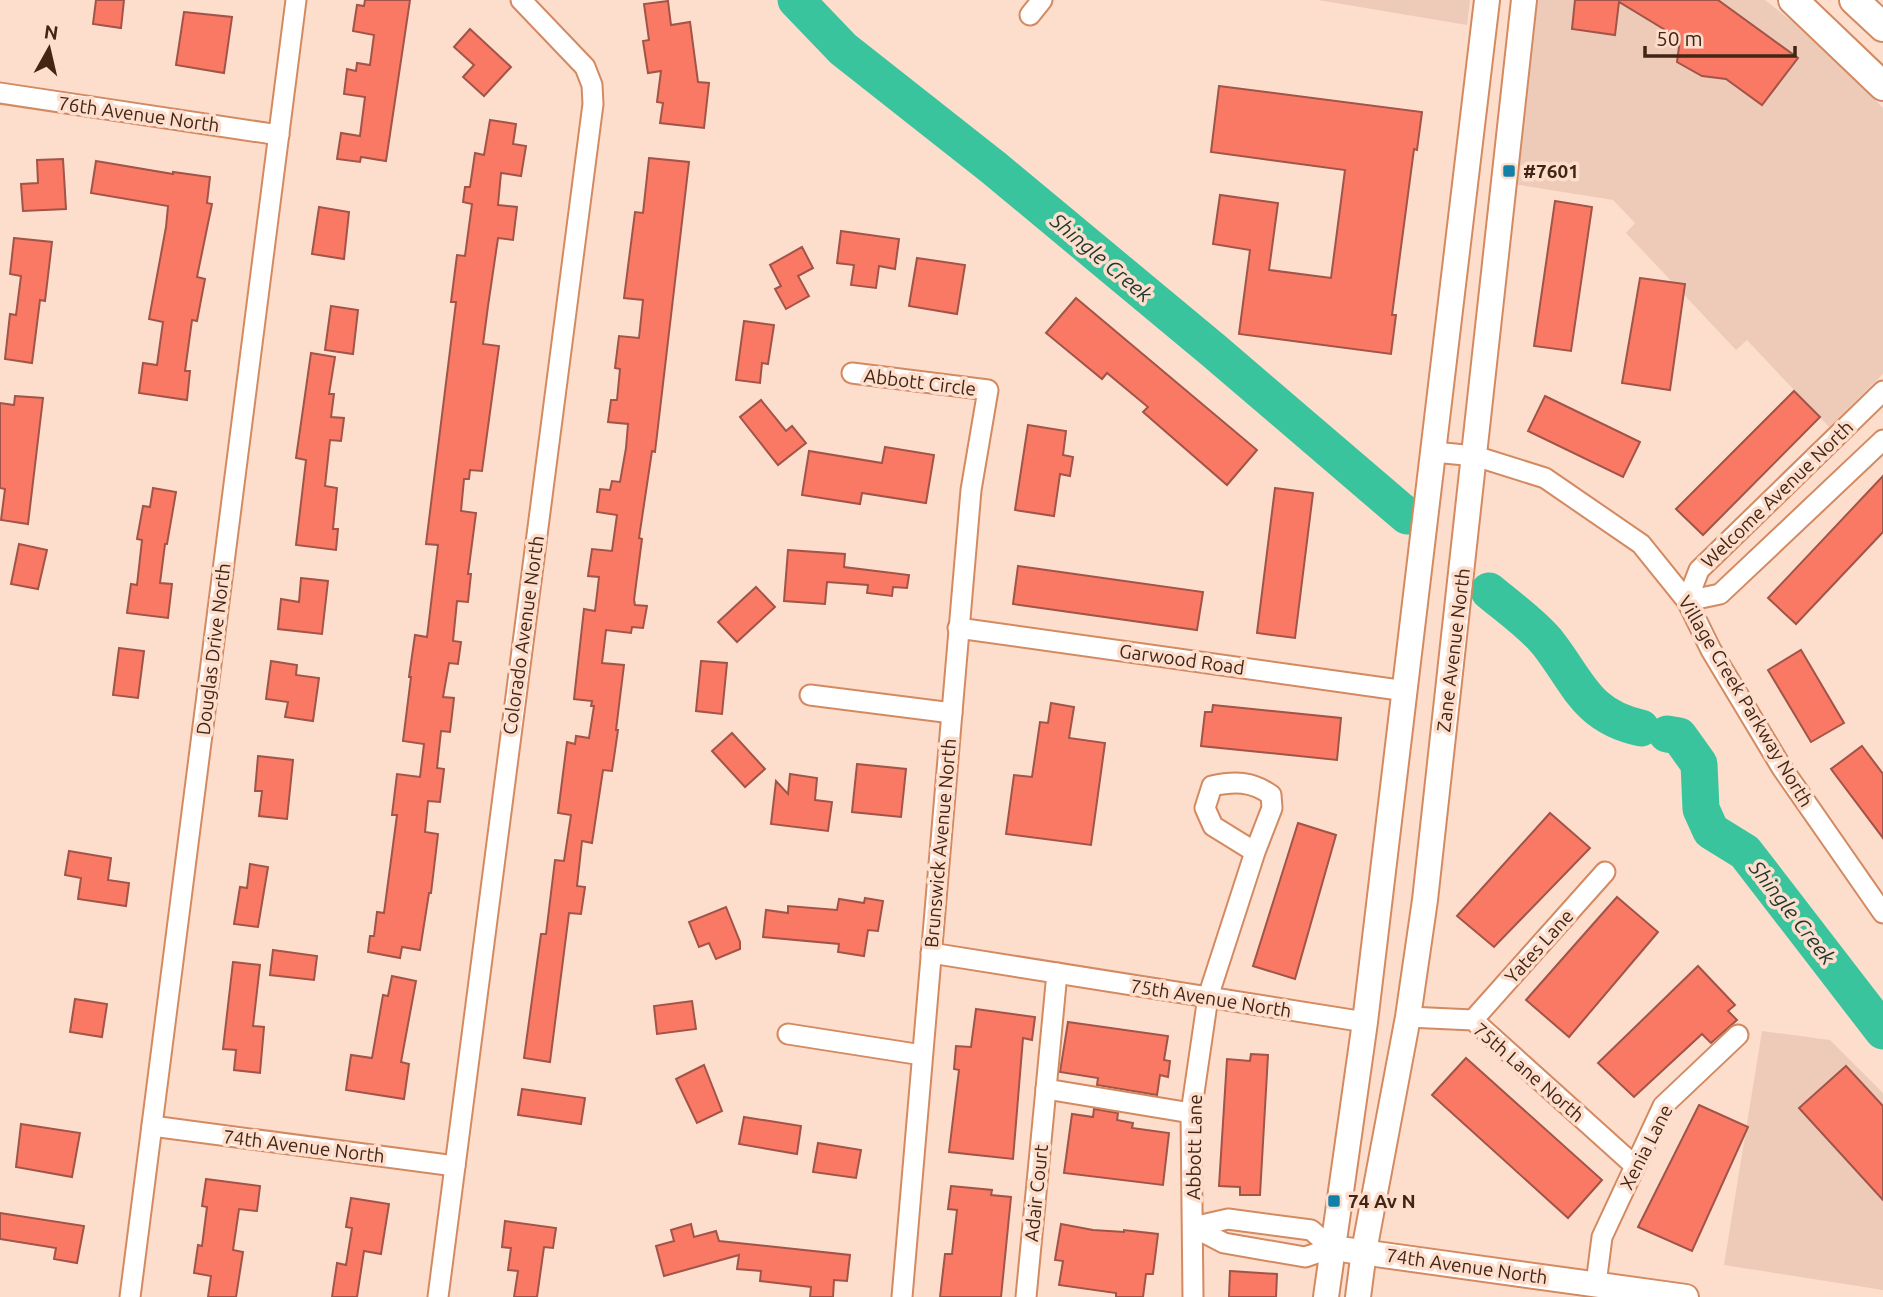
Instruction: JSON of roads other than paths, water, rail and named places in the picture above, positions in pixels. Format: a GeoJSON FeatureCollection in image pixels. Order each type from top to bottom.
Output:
{"type":"FeatureCollection","features":[{"type":"Feature","properties":{"kind":"main road"},"geometry":{"type":"LineString","coordinates":[[1793,0],[1883,86]]}},
{"type":"Feature","properties":{"kind":"main road"},"geometry":{"type":"LineString","coordinates":[[1854,0],[1883,27]]}},
{"type":"Feature","properties":{"kind":"street","name":"Douglas Drive North"},"geometry":{"type":"LineString","coordinates":[[130,1297],[296,0]]}},
{"type":"Feature","properties":{"kind":"street","name":"Colorado Avenue North"},"geometry":{"type":"LineString","coordinates":[[438,1297],[593,104],[592,85],[585,67],[521,0]]}},
{"type":"Feature","properties":{"kind":"street"},"geometry":{"type":"LineString","coordinates":[[1326,1297],[1365,1023],[1487,0]]}},
{"type":"Feature","properties":{"kind":"street","name":"Zane Avenue North"},"geometry":{"type":"LineString","coordinates":[[1358,1297],[1364,1251],[1408,1017],[1425,900],[1524,0]]}},
{"type":"Feature","properties":{"kind":"street","name":"76th Avenue North"},"geometry":{"type":"LineString","coordinates":[[0,93],[279,135]]}},
{"type":"Feature","properties":{"kind":"street","name":"Abbott Circle"},"geometry":{"type":"LineString","coordinates":[[852,373],[988,390]]}},
{"type":"Feature","properties":{"kind":"street","name":"Brunswick Avenue North"},"geometry":{"type":"LineString","coordinates":[[902,1297],[971,490],[988,390]]}},
{"type":"Feature","properties":{"kind":"street","name":"Welcome Avenue North"},"geometry":{"type":"LineString","coordinates":[[1688,601],[1699,570],[1883,391]]}},
{"type":"Feature","properties":{"kind":"street","name":"Welcome Avenue North"},"geometry":{"type":"LineString","coordinates":[[1688,601],[1720,594],[1883,440]]}},
{"type":"Feature","properties":{"kind":"street","name":"Village Creek Parkway North"},"geometry":{"type":"LineString","coordinates":[[1434,452],[1475,456],[1545,478],[1641,544],[1688,601],[1711,650],[1782,768],[1883,914]]}},
{"type":"Feature","properties":{"kind":"street","name":"Garwood Road"},"geometry":{"type":"LineString","coordinates":[[958,628],[1406,691]]}},
{"type":"Feature","properties":{"kind":"street"},"geometry":{"type":"LineString","coordinates":[[810,695],[952,713]]}},
{"type":"Feature","properties":{"kind":"street","name":"Abbott Lane"},"geometry":{"type":"LineString","coordinates":[[1193,1297],[1191,1113],[1208,997],[1255,852]]}},
{"type":"Feature","properties":{"kind":"street","name":"Yates Lane"},"geometry":{"type":"LineString","coordinates":[[1473,1020],[1605,872]]}},
{"type":"Feature","properties":{"kind":"street","name":"75th Avenue North"},"geometry":{"type":"LineString","coordinates":[[931,953],[1365,1023]]}},
{"type":"Feature","properties":{"kind":"street"},"geometry":{"type":"LineString","coordinates":[[1057,973],[1046,1089],[1191,1113]]}},
{"type":"Feature","properties":{"kind":"street","name":"75th Lane North"},"geometry":{"type":"LineString","coordinates":[[1408,1017],[1473,1020],[1634,1166]]}},
{"type":"Feature","properties":{"kind":"street"},"geometry":{"type":"LineString","coordinates":[[788,1034],[922,1055]]}},
{"type":"Feature","properties":{"kind":"street","name":"Xenia Lane"},"geometry":{"type":"LineString","coordinates":[[1596,1284],[1602,1237],[1663,1106],[1738,1035]]}},
{"type":"Feature","properties":{"kind":"street","name":"Adair Court"},"geometry":{"type":"LineString","coordinates":[[1026,1297],[1046,1089]]}},
{"type":"Feature","properties":{"kind":"street","name":"74th Avenue North"},"geometry":{"type":"LineString","coordinates":[[152,1126],[455,1166]]}},
{"type":"Feature","properties":{"kind":"street"},"geometry":{"type":"LineString","coordinates":[[1193,1227],[1228,1219],[1311,1230],[1332,1248]]}},
{"type":"Feature","properties":{"kind":"street"},"geometry":{"type":"LineString","coordinates":[[1193,1227],[1224,1243],[1305,1257],[1332,1248]]}},
{"type":"Feature","properties":{"kind":"street","name":"74th Avenue North"},"geometry":{"type":"LineString","coordinates":[[1332,1248],[1686,1297]]}},
{"type":"Feature","properties":{"kind":"waterway","name":"Shingle Creek"},"geometry":{"type":"LineString","coordinates":[[796,0],[843,49],[994,168],[1407,516]]}},
{"type":"Feature","properties":{"kind":"waterway","name":"Shingle Creek"},"geometry":{"type":"LineString","coordinates":[[1489,591],[1541,635],[1595,706],[1607,715],[1641,728]]}},
{"type":"Feature","properties":{"kind":"waterway","name":"Shingle Creek"},"geometry":{"type":"LineString","coordinates":[[1667,734],[1679,736],[1699,764],[1701,809],[1711,831],[1745,852],[1883,1031]]}},
{"type":"Feature","properties":{"kind":"place","name":"#7601"},"geometry":{"type":"Point","coordinates":[1509,171]}},
{"type":"Feature","properties":{"kind":"place","name":"74 Av N"},"geometry":{"type":"Point","coordinates":[1334,1201]}}]}
